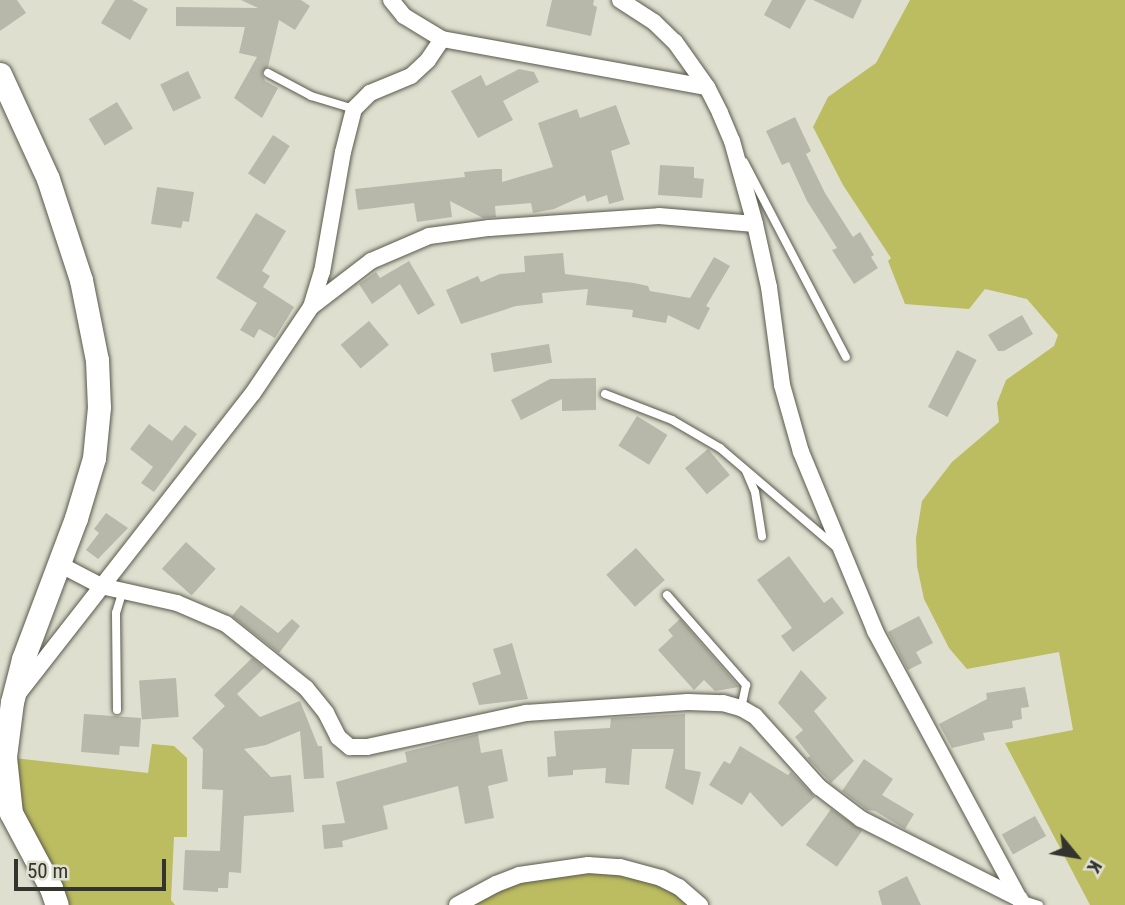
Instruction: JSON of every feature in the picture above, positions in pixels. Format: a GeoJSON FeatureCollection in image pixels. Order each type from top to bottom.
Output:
{"type":"FeatureCollection","features":[{"type":"Feature","properties":{"kind":"street"},"geometry":{"type":"LineString","coordinates":[[390,0],[404,16],[442,39],[707,88]]}},
{"type":"Feature","properties":{"kind":"street"},"geometry":{"type":"LineString","coordinates":[[620,0],[654,22],[675,42],[707,88],[732,141],[755,223],[769,287],[782,385],[791,422],[875,631],[1022,902]]}},
{"type":"Feature","properties":{"kind":"street"},"geometry":{"type":"LineString","coordinates":[[312,307],[322,272],[343,152],[354,109],[370,93],[411,76],[428,60],[442,39]]}},
{"type":"Feature","properties":{"kind":"street"},"geometry":{"type":"LineString","coordinates":[[0,74],[48,179],[81,280],[97,360],[99,407],[94,458],[59,564],[37,616],[12,702],[5,757],[8,803],[57,905]]}},
{"type":"Feature","properties":{"kind":"street"},"geometry":{"type":"LineString","coordinates":[[12,702],[253,393],[312,307],[371,261],[429,236],[489,228],[659,216],[755,223]]}},
{"type":"Feature","properties":{"kind":"street"},"geometry":{"type":"LineString","coordinates":[[59,564],[100,586],[177,603],[226,624],[306,688],[326,713],[338,737],[350,747],[368,747],[526,713],[688,702],[723,703],[741,708],[755,716],[819,787],[861,819],[1022,902]]}},
{"type":"Feature","properties":{"kind":"street"},"geometry":{"type":"LineString","coordinates":[[457,905],[519,875],[588,865],[620,867],[661,878],[679,887],[700,905]]}},
{"type":"Feature","properties":{"kind":"lane"},"geometry":{"type":"LineString","coordinates":[[268,73],[311,96],[354,109]]}},
{"type":"Feature","properties":{"kind":"lane"},"geometry":{"type":"LineString","coordinates":[[732,141],[846,357]]}},
{"type":"Feature","properties":{"kind":"lane"},"geometry":{"type":"LineString","coordinates":[[605,394],[672,420],[720,448],[844,553]]}},
{"type":"Feature","properties":{"kind":"lane"},"geometry":{"type":"LineString","coordinates":[[745,468],[755,492],[762,536]]}},
{"type":"Feature","properties":{"kind":"lane"},"geometry":{"type":"LineString","coordinates":[[117,710],[116,613],[123,590]]}},
{"type":"Feature","properties":{"kind":"lane"},"geometry":{"type":"LineString","coordinates":[[667,595],[746,685],[741,708]]}},
{"type":"Feature","properties":{"kind":"lane"},"geometry":{"type":"LineString","coordinates":[[1022,902],[1039,905]]}},
{"type":"Feature","properties":{"kind":"shaded area"},"geometry":{"type":"Polygon","coordinates":[[[910,0],[1125,0],[1125,905],[1090,905],[1005,743],[1073,730],[1059,652],[967,669],[949,648],[924,599],[917,566],[916,538],[922,501],[952,462],[999,422],[997,403],[1006,380],[1054,346],[1058,335],[1027,299],[985,289],[969,309],[905,304],[888,261],[891,258],[843,185],[813,127],[828,97],[876,63],[910,0]]]}},
{"type":"Feature","properties":{"kind":"shaded area"},"geometry":{"type":"Polygon","coordinates":[[[152,744],[174,746],[187,758],[187,837],[174,837],[171,900],[175,905],[57,905],[11,813],[5,757],[148,773],[152,744]]]}},
{"type":"Feature","properties":{"kind":"shaded area"},"geometry":{"type":"Polygon","coordinates":[[[620,867],[700,905],[457,905],[496,884],[620,867]]]}},
{"type":"Feature","properties":{"kind":"building"},"geometry":{"type":"Polygon","coordinates":[[[0,0],[17,0],[26,13],[0,31],[0,0]]]}},
{"type":"Feature","properties":{"kind":"building"},"geometry":{"type":"Polygon","coordinates":[[[115,0],[132,0],[148,9],[130,40],[101,23],[115,0]]]}},
{"type":"Feature","properties":{"kind":"building"},"geometry":{"type":"Polygon","coordinates":[[[241,0],[301,0],[310,6],[295,30],[279,20],[268,67],[262,73],[265,81],[278,88],[262,118],[234,98],[257,57],[239,53],[245,27],[176,26],[176,7],[258,8],[241,0]]]}},
{"type":"Feature","properties":{"kind":"building"},"geometry":{"type":"Polygon","coordinates":[[[552,0],[594,0],[593,5],[597,7],[591,36],[546,26],[552,0]]]}},
{"type":"Feature","properties":{"kind":"building"},"geometry":{"type":"Polygon","coordinates":[[[772,0],[806,0],[790,29],[764,15],[772,0]]]}},
{"type":"Feature","properties":{"kind":"building"},"geometry":{"type":"Polygon","coordinates":[[[813,0],[862,0],[853,19],[813,0]]]}},
{"type":"Feature","properties":{"kind":"building"},"geometry":{"type":"Polygon","coordinates":[[[519,69],[534,72],[539,82],[503,101],[513,120],[478,138],[451,91],[481,75],[486,86],[519,69]]]}},
{"type":"Feature","properties":{"kind":"building"},"geometry":{"type":"Polygon","coordinates":[[[188,71],[201,98],[173,112],[160,85],[188,71]]]}},
{"type":"Feature","properties":{"kind":"building"},"geometry":{"type":"Polygon","coordinates":[[[117,102],[133,129],[105,146],[89,119],[117,102]]]}},
{"type":"Feature","properties":{"kind":"building"},"geometry":{"type":"Polygon","coordinates":[[[616,105],[630,144],[611,151],[624,200],[609,204],[607,195],[587,202],[585,195],[554,209],[533,213],[531,203],[495,206],[496,217],[483,218],[450,201],[452,217],[417,222],[414,203],[358,210],[355,189],[465,177],[464,172],[494,169],[502,169],[502,182],[553,167],[538,123],[577,109],[580,118],[616,105]]]}},
{"type":"Feature","properties":{"kind":"building"},"geometry":{"type":"Polygon","coordinates":[[[795,117],[811,151],[806,154],[825,193],[853,237],[860,232],[874,255],[871,257],[878,268],[854,284],[832,250],[837,248],[807,201],[789,162],[782,165],[766,131],[795,117]]]}},
{"type":"Feature","properties":{"kind":"building"},"geometry":{"type":"Polygon","coordinates":[[[273,135],[290,146],[265,184],[248,174],[273,135]]]}},
{"type":"Feature","properties":{"kind":"building"},"geometry":{"type":"Polygon","coordinates":[[[660,165],[694,167],[694,178],[704,179],[702,198],[658,195],[660,165]]]}},
{"type":"Feature","properties":{"kind":"building"},"geometry":{"type":"Polygon","coordinates":[[[157,187],[194,192],[189,222],[183,221],[181,228],[151,224],[157,187]]]}},
{"type":"Feature","properties":{"kind":"building"},"geometry":{"type":"Polygon","coordinates":[[[256,213],[286,231],[262,271],[270,276],[263,287],[294,307],[275,338],[259,329],[254,338],[240,330],[257,303],[216,278],[256,213]]]}},
{"type":"Feature","properties":{"kind":"building"},"geometry":{"type":"Polygon","coordinates":[[[563,253],[565,274],[634,283],[648,286],[650,291],[690,298],[714,257],[730,266],[706,306],[710,308],[699,330],[668,315],[666,323],[632,317],[633,310],[586,305],[588,289],[542,293],[543,303],[516,306],[461,324],[446,290],[478,276],[481,282],[500,274],[525,272],[524,256],[563,253]]]}},
{"type":"Feature","properties":{"kind":"building"},"geometry":{"type":"Polygon","coordinates":[[[409,261],[435,305],[418,315],[400,284],[372,304],[359,284],[376,272],[380,278],[409,261]]]}},
{"type":"Feature","properties":{"kind":"building"},"geometry":{"type":"Polygon","coordinates":[[[1022,315],[1033,334],[1004,351],[998,351],[988,335],[1022,315]]]}},
{"type":"Feature","properties":{"kind":"building"},"geometry":{"type":"Polygon","coordinates":[[[369,321],[389,345],[361,369],[341,345],[369,321]]]}},
{"type":"Feature","properties":{"kind":"building"},"geometry":{"type":"Polygon","coordinates":[[[549,344],[552,363],[494,372],[491,353],[549,344]]]}},
{"type":"Feature","properties":{"kind":"building"},"geometry":{"type":"Polygon","coordinates":[[[957,350],[977,360],[948,417],[928,407],[957,350]]]}},
{"type":"Feature","properties":{"kind":"building"},"geometry":{"type":"Polygon","coordinates":[[[596,378],[596,410],[562,411],[562,399],[521,420],[511,400],[550,379],[596,378]]]}},
{"type":"Feature","properties":{"kind":"building"},"geometry":{"type":"Polygon","coordinates":[[[637,416],[668,435],[649,465],[618,446],[637,416]]]}},
{"type":"Feature","properties":{"kind":"building"},"geometry":{"type":"Polygon","coordinates":[[[149,424],[172,441],[185,425],[197,434],[154,492],[141,483],[153,467],[130,449],[149,424]]]}},
{"type":"Feature","properties":{"kind":"building"},"geometry":{"type":"Polygon","coordinates":[[[708,449],[730,475],[707,494],[685,468],[708,449]]]}},
{"type":"Feature","properties":{"kind":"building"},"geometry":{"type":"Polygon","coordinates":[[[106,513],[128,528],[98,559],[86,550],[99,533],[94,529],[106,513]]]}},
{"type":"Feature","properties":{"kind":"building"},"geometry":{"type":"Polygon","coordinates":[[[186,542],[216,569],[192,596],[162,569],[186,542]]]}},
{"type":"Feature","properties":{"kind":"building"},"geometry":{"type":"Polygon","coordinates":[[[636,548],[665,580],[635,607],[606,575],[636,548]]]}},
{"type":"Feature","properties":{"kind":"building"},"geometry":{"type":"Polygon","coordinates":[[[789,556],[824,603],[832,597],[844,613],[793,652],[781,636],[792,628],[757,580],[789,556]]]}},
{"type":"Feature","properties":{"kind":"building"},"geometry":{"type":"Polygon","coordinates":[[[241,605],[278,633],[292,619],[300,626],[279,653],[232,616],[241,605]]]}},
{"type":"Feature","properties":{"kind":"building"},"geometry":{"type":"Polygon","coordinates":[[[919,616],[933,643],[916,652],[922,663],[908,670],[888,632],[919,616]]]}},
{"type":"Feature","properties":{"kind":"building"},"geometry":{"type":"Polygon","coordinates":[[[680,619],[739,687],[715,691],[704,680],[694,690],[658,650],[673,636],[668,630],[680,619]]]}},
{"type":"Feature","properties":{"kind":"building"},"geometry":{"type":"Polygon","coordinates":[[[512,643],[528,699],[479,705],[472,683],[501,674],[493,649],[512,643]]]}},
{"type":"Feature","properties":{"kind":"building"},"geometry":{"type":"Polygon","coordinates":[[[252,658],[264,668],[237,694],[260,717],[300,701],[318,746],[322,746],[324,778],[304,779],[300,731],[266,745],[244,749],[271,777],[291,775],[294,812],[244,816],[241,873],[229,872],[228,888],[218,888],[218,892],[183,890],[185,850],[220,851],[223,790],[202,789],[203,749],[192,738],[225,706],[214,695],[252,658]]]}},
{"type":"Feature","properties":{"kind":"building"},"geometry":{"type":"Polygon","coordinates":[[[801,670],[827,698],[814,711],[854,761],[831,783],[807,758],[810,756],[795,737],[803,730],[778,703],[801,670]]]}},
{"type":"Feature","properties":{"kind":"building"},"geometry":{"type":"Polygon","coordinates":[[[176,678],[179,717],[142,719],[139,681],[176,678]]]}},
{"type":"Feature","properties":{"kind":"building"},"geometry":{"type":"Polygon","coordinates":[[[1025,687],[1029,707],[1021,708],[1022,719],[1012,721],[1013,728],[983,733],[985,740],[952,748],[939,724],[987,699],[986,693],[1025,687]]]}},
{"type":"Feature","properties":{"kind":"building"},"geometry":{"type":"Polygon","coordinates":[[[84,714],[141,718],[139,747],[120,746],[119,755],[81,752],[84,714]]]}},
{"type":"Feature","properties":{"kind":"building"},"geometry":{"type":"Polygon","coordinates":[[[685,714],[685,769],[701,772],[693,805],[665,788],[674,749],[632,749],[629,785],[605,783],[606,768],[573,770],[573,775],[548,777],[547,757],[556,756],[554,731],[610,728],[611,718],[685,714]]]}},
{"type":"Feature","properties":{"kind":"building"},"geometry":{"type":"Polygon","coordinates":[[[478,734],[481,753],[502,749],[508,781],[488,786],[494,818],[465,824],[458,786],[383,806],[388,829],[342,841],[343,847],[324,849],[322,825],[345,823],[336,782],[407,762],[405,752],[478,734]]]}},
{"type":"Feature","properties":{"kind":"building"},"geometry":{"type":"Polygon","coordinates":[[[740,746],[788,775],[791,772],[815,797],[782,827],[750,792],[742,805],[709,785],[724,761],[730,764],[740,746]]]}},
{"type":"Feature","properties":{"kind":"building"},"geometry":{"type":"Polygon","coordinates":[[[864,759],[893,779],[882,795],[914,814],[905,829],[875,811],[867,810],[842,791],[864,759]]]}},
{"type":"Feature","properties":{"kind":"building"},"geometry":{"type":"Polygon","coordinates":[[[831,809],[862,831],[837,867],[806,845],[831,809]]]}},
{"type":"Feature","properties":{"kind":"building"},"geometry":{"type":"Polygon","coordinates":[[[1035,816],[1046,836],[1013,855],[1002,834],[1035,816]]]}},
{"type":"Feature","properties":{"kind":"building"},"geometry":{"type":"Polygon","coordinates":[[[907,876],[921,905],[882,905],[878,891],[907,876]]]}}]}
